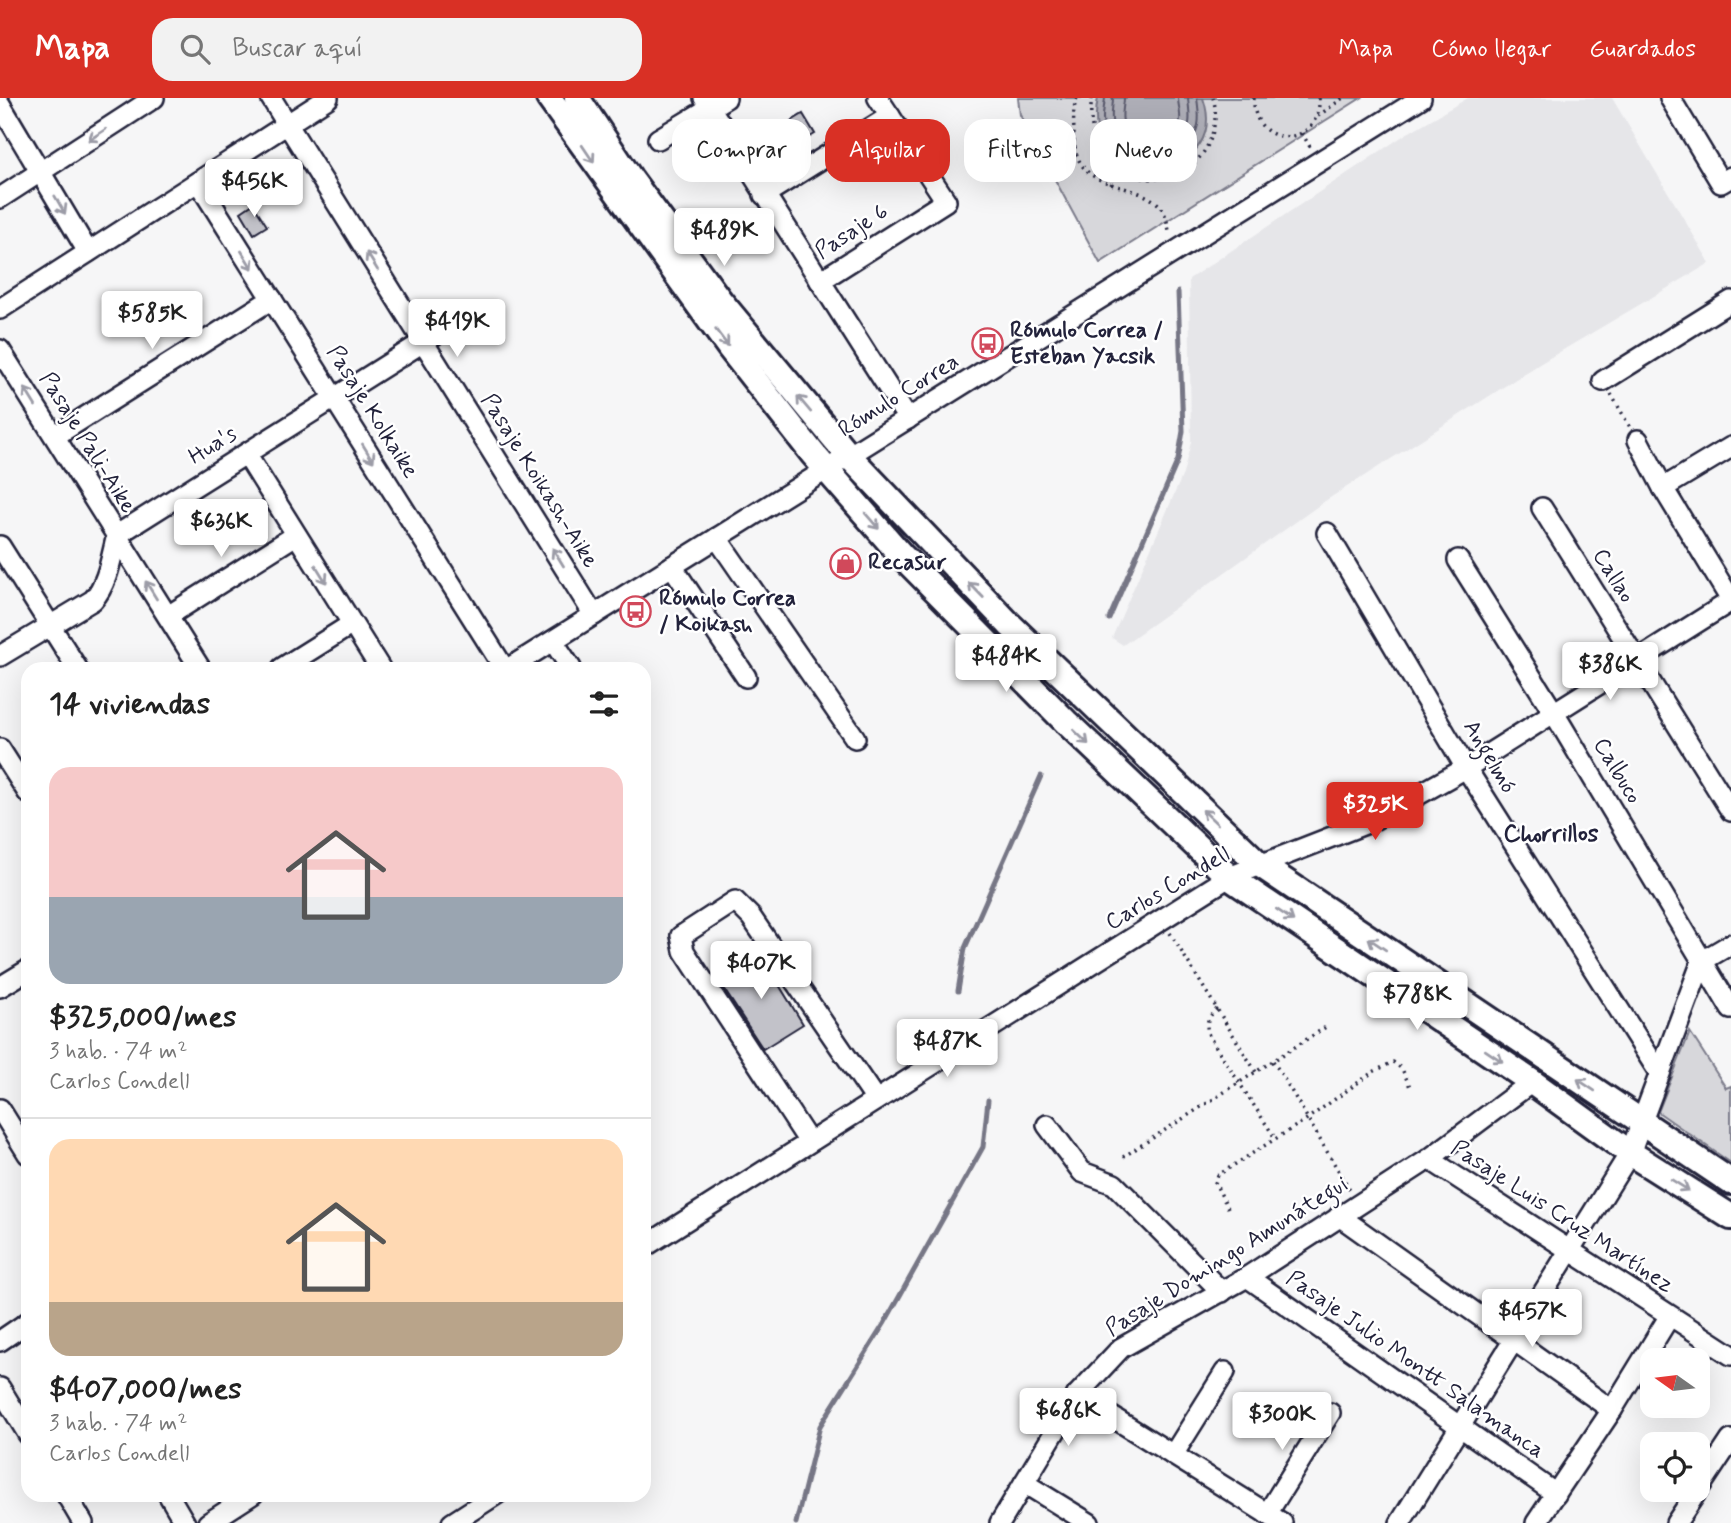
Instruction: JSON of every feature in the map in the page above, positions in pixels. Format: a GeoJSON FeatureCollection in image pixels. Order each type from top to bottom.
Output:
{"type":"FeatureCollection","features":[{"type":"Feature","properties":{"kind":"main road"},"geometry":{"type":"LineString","coordinates":[[549,98],[664,261],[827,470],[901,555],[1066,722],[1229,877],[1532,1082],[1630,1153],[1731,1217]]}},
{"type":"Feature","properties":{"kind":"main road"},"geometry":{"type":"LineString","coordinates":[[577,98],[630,178],[721,302],[849,456],[1009,624],[1259,864],[1731,1182]]}},
{"type":"Feature","properties":{"kind":"street"},"geometry":{"type":"LineString","coordinates":[[0,198],[154,98]]}},
{"type":"Feature","properties":{"kind":"street","name":"Pasaje Koikash-Aike"},"geometry":{"type":"LineString","coordinates":[[271,98],[594,615]]}},
{"type":"Feature","properties":{"kind":"street"},"geometry":{"type":"LineString","coordinates":[[0,309],[328,98]]}},
{"type":"Feature","properties":{"kind":"street"},"geometry":{"type":"LineString","coordinates":[[764,195],[890,116],[878,98]]}},
{"type":"Feature","properties":{"kind":"street","name":"Rómulo Correa"},"geometry":{"type":"LineString","coordinates":[[519,662],[1421,98]]}},
{"type":"Feature","properties":{"kind":"street"},"geometry":{"type":"LineString","coordinates":[[1670,98],[1721,183],[1731,177]]}},
{"type":"Feature","properties":{"kind":"street"},"geometry":{"type":"LineString","coordinates":[[658,139],[713,101],[764,195],[908,419]]}},
{"type":"Feature","properties":{"kind":"street"},"geometry":{"type":"LineString","coordinates":[[0,104],[88,252]]}},
{"type":"Feature","properties":{"kind":"street","name":"Pasaje 6"},"geometry":{"type":"LineString","coordinates":[[820,281],[946,201],[890,116]]}},
{"type":"Feature","properties":{"kind":"street","name":"Pasaje Kolkaike"},"geometry":{"type":"LineString","coordinates":[[198,181],[500,662]]}},
{"type":"Feature","properties":{"kind":"street"},"geometry":{"type":"LineString","coordinates":[[55,436],[272,299]]}},
{"type":"Feature","properties":{"kind":"street"},"geometry":{"type":"LineString","coordinates":[[1604,382],[1731,300]]}},
{"type":"Feature","properties":{"kind":"street","name":"Hua's"},"geometry":{"type":"LineString","coordinates":[[117,535],[450,325]]}},
{"type":"Feature","properties":{"kind":"street","name":"Pasaje Pali-Aike"},"geometry":{"type":"LineString","coordinates":[[0,350],[196,662]]}},
{"type":"Feature","properties":{"kind":"street"},"geometry":{"type":"LineString","coordinates":[[1638,440],[1662,488],[1731,601]]}},
{"type":"Feature","properties":{"kind":"street"},"geometry":{"type":"LineString","coordinates":[[1662,488],[1731,447]]}},
{"type":"Feature","properties":{"kind":"street"},"geometry":{"type":"LineString","coordinates":[[246,454],[376,662]]}},
{"type":"Feature","properties":{"kind":"street","name":"Callao"},"geometry":{"type":"LineString","coordinates":[[1542,508],[1731,811]]}},
{"type":"Feature","properties":{"kind":"street","name":"Angelmó"},"geometry":{"type":"LineString","coordinates":[[1327,533],[1466,768],[1660,1074]]}},
{"type":"Feature","properties":{"kind":"street"},"geometry":{"type":"LineString","coordinates":[[0,656],[93,600],[101,591],[117,535]]}},
{"type":"Feature","properties":{"kind":"street"},"geometry":{"type":"LineString","coordinates":[[168,617],[296,535]]}},
{"type":"Feature","properties":{"kind":"street"},"geometry":{"type":"LineString","coordinates":[[717,538],[855,738]]}},
{"type":"Feature","properties":{"kind":"street"},"geometry":{"type":"LineString","coordinates":[[0,546],[72,662]]}},
{"type":"Feature","properties":{"kind":"street","name":"Calbuco"},"geometry":{"type":"LineString","coordinates":[[1458,560],[1554,713],[1731,1009]]}},
{"type":"Feature","properties":{"kind":"street"},"geometry":{"type":"LineString","coordinates":[[672,566],[746,677]]}},
{"type":"Feature","properties":{"kind":"street","name":"Carlos Condell"},"geometry":{"type":"LineString","coordinates":[[651,1243],[1229,877],[1370,822],[1466,768],[1731,601]]}},
{"type":"Feature","properties":{"kind":"street"},"geometry":{"type":"LineString","coordinates":[[292,662],[352,624]]}},
{"type":"Feature","properties":{"kind":"street"},"geometry":{"type":"LineString","coordinates":[[553,641],[567,662]]}},
{"type":"Feature","properties":{"kind":"street"},"geometry":{"type":"LineString","coordinates":[[0,749],[21,782]]}},
{"type":"Feature","properties":{"kind":"street"},"geometry":{"type":"LineString","coordinates":[[810,1142],[684,951],[681,936],[736,901],[751,917],[876,1100]]}},
{"type":"Feature","properties":{"kind":"street"},"geometry":{"type":"LineString","coordinates":[[1400,1523],[1630,1153],[1702,961],[1731,944]]}},
{"type":"Feature","properties":{"kind":"street"},"geometry":{"type":"LineString","coordinates":[[0,987],[21,974]]}},
{"type":"Feature","properties":{"kind":"street","name":"Pasaje Domingo Amunátegui"},"geometry":{"type":"LineString","coordinates":[[1000,1523],[1077,1395],[1121,1348],[1247,1277],[1429,1158],[1532,1082]]}},
{"type":"Feature","properties":{"kind":"street"},"geometry":{"type":"LineString","coordinates":[[0,1109],[21,1143]]}},
{"type":"Feature","properties":{"kind":"street"},"geometry":{"type":"LineString","coordinates":[[1047,1125],[1082,1172],[1114,1184],[1222,1292]]}},
{"type":"Feature","properties":{"kind":"street","name":"Pasaje Luis Cruz Martínez"},"geometry":{"type":"LineString","coordinates":[[1429,1158],[1731,1355]]}},
{"type":"Feature","properties":{"kind":"street"},"geometry":{"type":"LineString","coordinates":[[1339,1216],[1612,1410]]}},
{"type":"Feature","properties":{"kind":"street","name":"Pasaje Julio Montt Salamanca"},"geometry":{"type":"LineString","coordinates":[[1247,1277],[1556,1494]]}},
{"type":"Feature","properties":{"kind":"street"},"geometry":{"type":"LineString","coordinates":[[1536,1523],[1612,1410],[1669,1317]]}},
{"type":"Feature","properties":{"kind":"street"},"geometry":{"type":"LineString","coordinates":[[0,1341],[21,1327]]}},
{"type":"Feature","properties":{"kind":"street"},"geometry":{"type":"LineString","coordinates":[[1173,1455],[1225,1372]]}},
{"type":"Feature","properties":{"kind":"street"},"geometry":{"type":"LineString","coordinates":[[0,1388],[21,1422]]}},
{"type":"Feature","properties":{"kind":"street"},"geometry":{"type":"LineString","coordinates":[[1077,1395],[1275,1518],[1330,1413]]}},
{"type":"Feature","properties":{"kind":"street"},"geometry":{"type":"LineString","coordinates":[[1676,1523],[1731,1440]]}},
{"type":"Feature","properties":{"kind":"street"},"geometry":{"type":"LineString","coordinates":[[1024,1483],[1089,1523]]}},
{"type":"Feature","properties":{"kind":"street"},"geometry":{"type":"LineString","coordinates":[[71,1502],[83,1523]]}},
{"type":"Feature","properties":{"kind":"street"},"geometry":{"type":"LineString","coordinates":[[173,1502],[185,1523]]}},
{"type":"Feature","properties":{"kind":"street"},"geometry":{"type":"LineString","coordinates":[[208,1523],[241,1502]]}},
{"type":"Feature","properties":{"kind":"street"},"geometry":{"type":"LineString","coordinates":[[452,1523],[485,1502]]}},
{"type":"Feature","properties":{"kind":"path"},"geometry":{"type":"LineString","coordinates":[[1077,98],[1074,150],[1087,172],[1111,185],[1157,203],[1165,214],[1174,253]]}},
{"type":"Feature","properties":{"kind":"path"},"geometry":{"type":"LineString","coordinates":[[1090,123],[1091,98]]}},
{"type":"Feature","properties":{"kind":"path"},"geometry":{"type":"LineString","coordinates":[[1197,161],[1209,145],[1215,125],[1213,98]]}},
{"type":"Feature","properties":{"kind":"path"},"geometry":{"type":"LineString","coordinates":[[1254,98],[1256,118],[1262,127],[1281,137],[1302,133],[1343,98]]}},
{"type":"Feature","properties":{"kind":"path"},"geometry":{"type":"LineString","coordinates":[[1317,118],[1319,98]]}},
{"type":"Feature","properties":{"kind":"path"},"geometry":{"type":"LineString","coordinates":[[1604,382],[1638,440]]}},
{"type":"Feature","properties":{"kind":"path"},"geometry":{"type":"LineString","coordinates":[[1162,920],[1256,1072]]}},
{"type":"Feature","properties":{"kind":"path"},"geometry":{"type":"LineString","coordinates":[[1217,1009],[1208,1017],[1206,1025],[1209,1036],[1275,1138]]}},
{"type":"Feature","properties":{"kind":"path"},"geometry":{"type":"LineString","coordinates":[[1123,1157],[1329,1025]]}},
{"type":"Feature","properties":{"kind":"path"},"geometry":{"type":"LineString","coordinates":[[1273,1060],[1359,1204]]}},
{"type":"Feature","properties":{"kind":"path"},"geometry":{"type":"LineString","coordinates":[[1228,1208],[1215,1183],[1218,1175],[1307,1119],[1373,1072],[1393,1062],[1402,1069],[1411,1089]]}},
{"type":"Feature","properties":{"kind":"shaded area"},"geometry":{"type":"Polygon","coordinates":[[[1018,98],[1361,98],[1100,263],[1056,182],[1076,182],[1076,119],[1022,119],[1018,98]]]}},
{"type":"Feature","properties":{"kind":"shaded area"},"geometry":{"type":"Polygon","coordinates":[[[1468,98],[1612,98],[1710,263],[1541,363],[1325,501],[1123,645],[1112,638],[1183,474],[1191,442],[1189,279],[1406,134],[1468,98]]]}},
{"type":"Feature","properties":{"kind":"shaded area"},"geometry":{"type":"Polygon","coordinates":[[[1690,1032],[1726,1088],[1731,1086],[1731,1163],[1658,1112],[1690,1032]]]}},
{"type":"Feature","properties":{"kind":"water"},"geometry":{"type":"Polygon","coordinates":[[[1098,98],[1203,98],[1206,127],[1197,147],[1197,119],[1098,119],[1098,98]]]}},
{"type":"Feature","properties":{"kind":"building"},"geometry":{"type":"Polygon","coordinates":[[[253,204],[267,226],[254,234],[241,212],[253,204]]]}},
{"type":"Feature","properties":{"kind":"building"},"geometry":{"type":"Polygon","coordinates":[[[760,954],[803,1024],[763,1049],[718,980],[760,954]]]}},
{"type":"Feature","properties":{"kind":"waterway"},"geometry":{"type":"LineString","coordinates":[[1109,619],[1178,460],[1183,431],[1178,292]]}},
{"type":"Feature","properties":{"kind":"waterway"},"geometry":{"type":"LineString","coordinates":[[958,991],[965,948],[1041,776]]}},
{"type":"Feature","properties":{"kind":"waterway"},"geometry":{"type":"LineString","coordinates":[[796,1523],[820,1426],[884,1324],[983,1147],[988,1100]]}},
{"type":"Feature","properties":{"kind":"place","name":"Rómulo Correa / Esteban Yacsik"},"geometry":{"type":"Point","coordinates":[987,344]}},
{"type":"Feature","properties":{"kind":"place","name":"Recasur"},"geometry":{"type":"Point","coordinates":[845,563]}},
{"type":"Feature","properties":{"kind":"place","name":"Rómulo Correa / Koikash"},"geometry":{"type":"Point","coordinates":[636,612]}},
{"type":"Feature","properties":{"kind":"district","name":"Chorrillos"},"geometry":{"type":"Point","coordinates":[1551,834]}}]}
